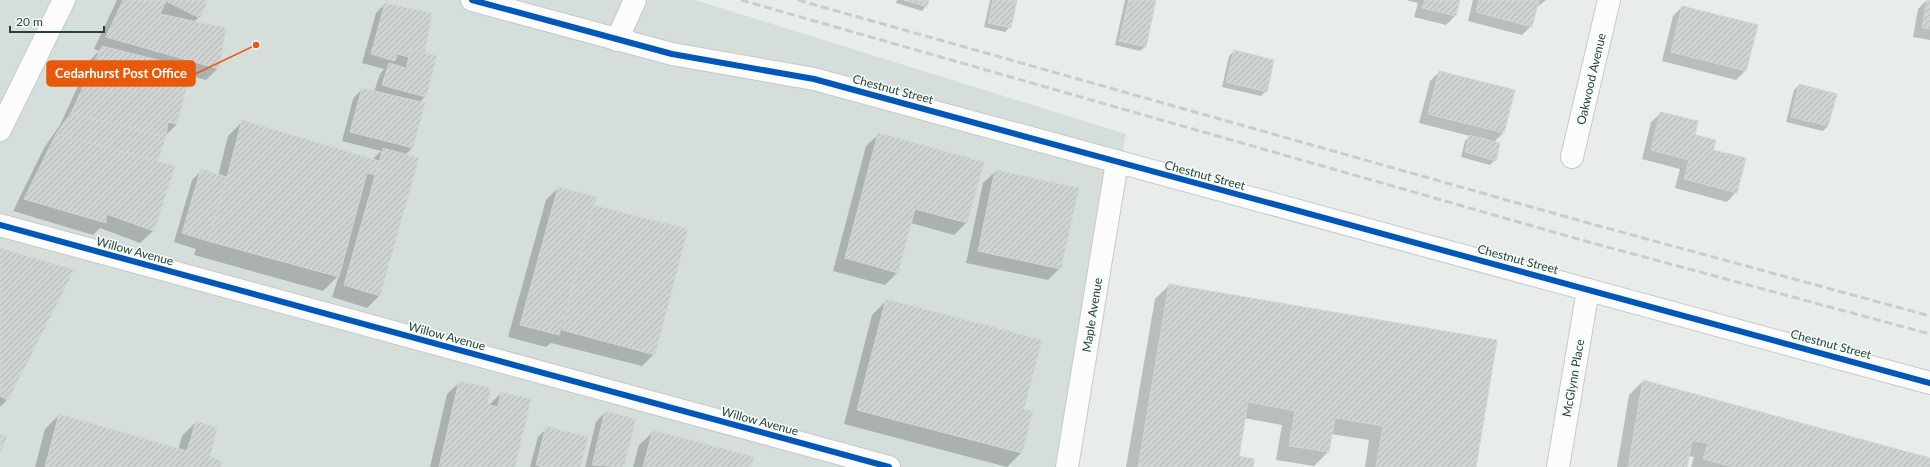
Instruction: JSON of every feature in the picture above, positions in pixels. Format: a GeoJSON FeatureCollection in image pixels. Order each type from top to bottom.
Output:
{"type":"FeatureCollection","features":[{"type":"Feature","properties":{"kind":"street"},"geometry":{"type":"LineString","coordinates":[[0,130],[64,0]]}},
{"type":"Feature","properties":{"kind":"street","name":"Chestnut Street"},"geometry":{"type":"LineString","coordinates":[[472,0],[672,54],[814,79],[1930,383]]}},
{"type":"Feature","properties":{"kind":"street"},"geometry":{"type":"LineString","coordinates":[[617,40],[635,0]]}},
{"type":"Feature","properties":{"kind":"street","name":"Oakwood Avenue"},"geometry":{"type":"LineString","coordinates":[[1572,158],[1609,0]]}},
{"type":"Feature","properties":{"kind":"street","name":"Maple Avenue"},"geometry":{"type":"LineString","coordinates":[[1066,467],[1117,162]]}},
{"type":"Feature","properties":{"kind":"street","name":"Willow Avenue"},"geometry":{"type":"LineString","coordinates":[[0,226],[889,467]]}},
{"type":"Feature","properties":{"kind":"street","name":"McGlynn Place"},"geometry":{"type":"LineString","coordinates":[[1558,467],[1588,290]]}},
{"type":"Feature","properties":{"kind":"shaded area"},"geometry":{"type":"Polygon","coordinates":[[[0,0],[695,0],[1126,134],[1063,467],[0,467],[0,0]]]}},
{"type":"Feature","properties":{"kind":"building"},"geometry":{"type":"Polygon","coordinates":[[[123,0],[208,0],[200,18],[166,1],[160,14],[226,28],[219,69],[106,37],[123,0]]]}},
{"type":"Feature","properties":{"kind":"building"},"geometry":{"type":"Polygon","coordinates":[[[904,0],[929,0],[927,7],[904,0]]]}},
{"type":"Feature","properties":{"kind":"building"},"geometry":{"type":"Polygon","coordinates":[[[993,0],[1017,0],[1011,28],[988,23],[993,0]]]}},
{"type":"Feature","properties":{"kind":"building"},"geometry":{"type":"Polygon","coordinates":[[[1129,0],[1156,0],[1146,47],[1119,41],[1129,0]]]}},
{"type":"Feature","properties":{"kind":"building"},"geometry":{"type":"Polygon","coordinates":[[[1425,0],[1460,0],[1456,16],[1422,8],[1425,0]]]}},
{"type":"Feature","properties":{"kind":"building"},"geometry":{"type":"Polygon","coordinates":[[[1479,0],[1539,0],[1532,27],[1476,12],[1479,0]]]}},
{"type":"Feature","properties":{"kind":"building"},"geometry":{"type":"Polygon","coordinates":[[[1927,0],[1930,0],[1930,29],[1922,28],[1927,0]]]}},
{"type":"Feature","properties":{"kind":"building"},"geometry":{"type":"Polygon","coordinates":[[[385,3],[432,13],[425,52],[411,49],[409,57],[397,54],[395,61],[371,54],[385,3]]]}},
{"type":"Feature","properties":{"kind":"building"},"geometry":{"type":"Polygon","coordinates":[[[1682,6],[1758,25],[1746,71],[1671,52],[1682,6]]]}},
{"type":"Feature","properties":{"kind":"building"},"geometry":{"type":"Polygon","coordinates":[[[102,46],[185,67],[182,81],[188,82],[177,124],[168,122],[166,137],[71,113],[102,46]]]}},
{"type":"Feature","properties":{"kind":"building"},"geometry":{"type":"Polygon","coordinates":[[[411,49],[437,56],[426,97],[382,85],[389,63],[406,68],[411,49]]]}},
{"type":"Feature","properties":{"kind":"building"},"geometry":{"type":"Polygon","coordinates":[[[1234,50],[1274,60],[1267,92],[1226,82],[1234,50]]]}},
{"type":"Feature","properties":{"kind":"building"},"geometry":{"type":"Polygon","coordinates":[[[1439,71],[1515,90],[1504,133],[1428,114],[1439,71]]]}},
{"type":"Feature","properties":{"kind":"building"},"geometry":{"type":"Polygon","coordinates":[[[1799,84],[1837,94],[1828,126],[1791,117],[1799,84]]]}},
{"type":"Feature","properties":{"kind":"building"},"geometry":{"type":"Polygon","coordinates":[[[362,88],[425,103],[413,148],[350,132],[362,88]]]}},
{"type":"Feature","properties":{"kind":"building"},"geometry":{"type":"Polygon","coordinates":[[[1660,112],[1698,121],[1695,135],[1716,140],[1713,150],[1746,158],[1737,193],[1684,179],[1689,160],[1651,150],[1660,112]]]}},
{"type":"Feature","properties":{"kind":"building"},"geometry":{"type":"Polygon","coordinates":[[[71,113],[166,137],[157,162],[56,134],[71,113]]]}},
{"type":"Feature","properties":{"kind":"building"},"geometry":{"type":"Polygon","coordinates":[[[242,120],[379,161],[376,175],[367,173],[339,277],[208,241],[242,120]]]}},
{"type":"Feature","properties":{"kind":"building"},"geometry":{"type":"Polygon","coordinates":[[[878,133],[984,162],[967,223],[915,209],[898,273],[845,258],[878,133]]]}},
{"type":"Feature","properties":{"kind":"building"},"geometry":{"type":"Polygon","coordinates":[[[56,134],[175,166],[154,231],[106,214],[106,223],[24,199],[56,134]]]}},
{"type":"Feature","properties":{"kind":"building"},"geometry":{"type":"Polygon","coordinates":[[[1469,135],[1500,143],[1496,161],[1465,152],[1469,135]]]}},
{"type":"Feature","properties":{"kind":"building"},"geometry":{"type":"Polygon","coordinates":[[[383,148],[419,158],[380,296],[344,285],[383,148]]]}},
{"type":"Feature","properties":{"kind":"building"},"geometry":{"type":"Polygon","coordinates":[[[201,169],[227,177],[208,241],[182,233],[201,169]]]}},
{"type":"Feature","properties":{"kind":"building"},"geometry":{"type":"Polygon","coordinates":[[[995,170],[1079,188],[1061,269],[978,251],[995,170]]]}},
{"type":"Feature","properties":{"kind":"building"},"geometry":{"type":"Polygon","coordinates":[[[558,187],[597,197],[559,335],[520,325],[558,187]]]}},
{"type":"Feature","properties":{"kind":"building"},"geometry":{"type":"Polygon","coordinates":[[[593,205],[688,229],[655,355],[562,330],[593,205]]]}},
{"type":"Feature","properties":{"kind":"building"},"geometry":{"type":"Polygon","coordinates":[[[0,248],[74,270],[8,400],[0,396],[0,248]]]}},
{"type":"Feature","properties":{"kind":"building"},"geometry":{"type":"Polygon","coordinates":[[[1169,284],[1497,340],[1476,467],[1376,467],[1383,426],[1335,418],[1329,452],[1289,446],[1295,411],[1248,402],[1239,456],[1254,459],[1253,467],[1138,467],[1169,284]]]}},
{"type":"Feature","properties":{"kind":"building"},"geometry":{"type":"Polygon","coordinates":[[[886,299],[1042,340],[1024,409],[1033,411],[1022,453],[857,410],[886,299]]]}},
{"type":"Feature","properties":{"kind":"building"},"geometry":{"type":"Polygon","coordinates":[[[1643,380],[1930,458],[1930,467],[1734,467],[1703,459],[1708,443],[1692,441],[1687,467],[1628,467],[1643,380]]]}},
{"type":"Feature","properties":{"kind":"building"},"geometry":{"type":"Polygon","coordinates":[[[459,381],[491,388],[487,404],[498,407],[501,392],[531,399],[515,467],[439,467],[459,381]]]}},
{"type":"Feature","properties":{"kind":"building"},"geometry":{"type":"Polygon","coordinates":[[[605,411],[636,419],[624,467],[592,465],[605,411]]]}},
{"type":"Feature","properties":{"kind":"building"},"geometry":{"type":"Polygon","coordinates":[[[59,414],[187,451],[196,421],[217,428],[210,457],[222,461],[220,467],[45,467],[59,414]]]}},
{"type":"Feature","properties":{"kind":"building"},"geometry":{"type":"Polygon","coordinates":[[[546,426],[588,437],[580,467],[543,467],[536,465],[546,426]]]}},
{"type":"Feature","properties":{"kind":"building"},"geometry":{"type":"Polygon","coordinates":[[[653,430],[754,457],[751,467],[643,467],[653,430]]]}},
{"type":"Feature","properties":{"kind":"building"},"geometry":{"type":"Polygon","coordinates":[[[0,434],[7,437],[0,453],[0,434]]]}},
{"type":"Feature","properties":{"kind":"railway"},"geometry":{"type":"LineString","coordinates":[[741,0],[1585,241],[1930,334]]}},
{"type":"Feature","properties":{"kind":"railway"},"geometry":{"type":"LineString","coordinates":[[798,0],[1599,226],[1930,316]]}},
{"type":"Feature","properties":{"kind":"cycle path"},"geometry":{"type":"LineString","coordinates":[[472,0],[672,54],[814,79],[1930,383]]}},
{"type":"Feature","properties":{"kind":"cycle path"},"geometry":{"type":"LineString","coordinates":[[0,225],[889,467]]}},
{"type":"Feature","properties":{"kind":"place","name":"Cedarhurst Post Office"},"geometry":{"type":"Point","coordinates":[256,45]}}]}
